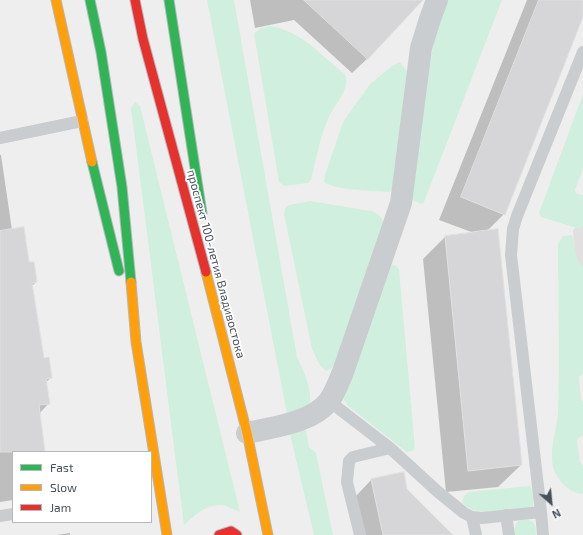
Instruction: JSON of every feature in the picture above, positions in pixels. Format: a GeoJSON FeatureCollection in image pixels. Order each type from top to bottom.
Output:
{"type":"FeatureCollection","features":[{"type":"Feature","properties":{"kind":"highway"},"geometry":{"type":"LineString","coordinates":[[56,0],[82,121],[136,342]]}},
{"type":"Feature","properties":{"kind":"highway"},"geometry":{"type":"LineString","coordinates":[[90,0],[101,52],[122,187],[136,342],[150,451]]}},
{"type":"Feature","properties":{"kind":"highway","name":"проспект 100-летия Владивостока"},"geometry":{"type":"LineString","coordinates":[[135,0],[143,39],[220,324],[247,432],[268,535]]}},
{"type":"Feature","properties":{"kind":"highway"},"geometry":{"type":"LineString","coordinates":[[169,0],[204,224]]}},
{"type":"Feature","properties":{"kind":"highway"},"geometry":{"type":"LineString","coordinates":[[207,239],[220,324]]}},
{"type":"Feature","properties":{"kind":"highway"},"geometry":{"type":"LineString","coordinates":[[152,466],[155,489],[167,535]]}},
{"type":"Feature","properties":{"kind":"highway"},"geometry":{"type":"LineString","coordinates":[[219,535],[231,531],[237,535]]}},
{"type":"Feature","properties":{"kind":"street"},"geometry":{"type":"LineString","coordinates":[[247,432],[283,425],[310,416],[329,401],[343,372],[401,203],[421,48],[437,0]]}},
{"type":"Feature","properties":{"kind":"lane"},"geometry":{"type":"LineString","coordinates":[[543,535],[511,255],[517,216],[583,52]]}},
{"type":"Feature","properties":{"kind":"lane"},"geometry":{"type":"LineString","coordinates":[[0,138],[82,121]]}},
{"type":"Feature","properties":{"kind":"lane"},"geometry":{"type":"LineString","coordinates":[[329,401],[390,448],[454,506],[472,517],[482,518],[541,512]]}},
{"type":"Feature","properties":{"kind":"lane"},"geometry":{"type":"LineString","coordinates":[[360,535],[347,482],[349,461],[353,457],[390,448]]}},
{"type":"Feature","properties":{"kind":"lane"},"geometry":{"type":"LineString","coordinates":[[0,516],[12,514]]}},
{"type":"Feature","properties":{"kind":"lane"},"geometry":{"type":"LineString","coordinates":[[506,515],[509,535]]}},
{"type":"Feature","properties":{"kind":"lane"},"geometry":{"type":"LineString","coordinates":[[472,517],[476,535]]}},
{"type":"Feature","properties":{"kind":"shaded area"},"geometry":{"type":"Polygon","coordinates":[[[580,223],[583,223],[583,339],[573,230],[580,223]]]}},
{"type":"Feature","properties":{"kind":"green space"},"geometry":{"type":"Polygon","coordinates":[[[207,0],[234,0],[297,357],[307,380],[310,392],[310,405],[287,414],[207,0]]]}},
{"type":"Feature","properties":{"kind":"green space"},"geometry":{"type":"Polygon","coordinates":[[[446,0],[502,0],[424,202],[421,204],[411,199],[428,72],[438,23],[446,0]]]}},
{"type":"Feature","properties":{"kind":"green space"},"geometry":{"type":"Polygon","coordinates":[[[270,26],[292,33],[301,38],[345,74],[346,86],[325,126],[311,180],[308,183],[284,186],[279,182],[254,33],[261,28],[270,26]]]}},
{"type":"Feature","properties":{"kind":"green space"},"geometry":{"type":"Polygon","coordinates":[[[400,62],[408,73],[393,188],[389,192],[355,190],[336,187],[324,182],[325,175],[345,119],[370,84],[392,66],[400,62]]]}},
{"type":"Feature","properties":{"kind":"green space"},"geometry":{"type":"Polygon","coordinates":[[[583,94],[583,169],[575,190],[577,194],[583,195],[583,226],[580,229],[541,217],[539,213],[583,94]]]}},
{"type":"Feature","properties":{"kind":"green space"},"geometry":{"type":"Polygon","coordinates":[[[135,102],[140,106],[240,512],[222,505],[211,506],[201,511],[184,525],[131,108],[135,102]]]}},
{"type":"Feature","properties":{"kind":"green space"},"geometry":{"type":"Polygon","coordinates":[[[310,201],[371,211],[378,215],[383,222],[335,364],[331,369],[326,371],[319,364],[312,349],[284,214],[285,208],[289,205],[310,201]]]}},
{"type":"Feature","properties":{"kind":"green space"},"geometry":{"type":"Polygon","coordinates":[[[572,235],[576,256],[583,267],[583,373],[579,377],[581,399],[583,402],[583,436],[577,440],[580,462],[583,466],[583,494],[574,492],[562,482],[556,474],[552,463],[553,441],[558,412],[558,244],[563,236],[572,235]]]}},
{"type":"Feature","properties":{"kind":"green space"},"geometry":{"type":"Polygon","coordinates":[[[394,265],[399,270],[415,448],[412,451],[407,452],[348,406],[343,396],[390,266],[394,265]]]}},
{"type":"Feature","properties":{"kind":"green space"},"geometry":{"type":"Polygon","coordinates":[[[306,429],[309,447],[316,453],[333,535],[314,535],[290,434],[306,429]]]}},
{"type":"Feature","properties":{"kind":"green space"},"geometry":{"type":"Polygon","coordinates":[[[530,486],[534,502],[533,507],[486,512],[473,510],[462,502],[464,496],[469,492],[530,486]]]}},
{"type":"Feature","properties":{"kind":"green space"},"geometry":{"type":"Polygon","coordinates":[[[525,519],[533,522],[536,529],[536,535],[515,535],[515,526],[518,521],[525,519]]]}},
{"type":"Feature","properties":{"kind":"building"},"geometry":{"type":"Polygon","coordinates":[[[304,0],[423,0],[368,59],[304,0]]]}},
{"type":"Feature","properties":{"kind":"building"},"geometry":{"type":"Polygon","coordinates":[[[539,0],[583,0],[583,17],[505,215],[461,197],[539,0]]]}},
{"type":"Feature","properties":{"kind":"building"},"geometry":{"type":"Polygon","coordinates":[[[24,227],[29,262],[34,262],[37,282],[32,283],[44,358],[49,357],[52,378],[46,379],[50,404],[39,405],[45,451],[0,452],[0,231],[24,227]]]}},
{"type":"Feature","properties":{"kind":"building"},"geometry":{"type":"Polygon","coordinates":[[[498,229],[522,465],[468,471],[445,236],[498,229]]]}},
{"type":"Feature","properties":{"kind":"building"},"geometry":{"type":"Polygon","coordinates":[[[404,472],[407,489],[453,535],[383,535],[371,479],[404,472]]]}},
{"type":"Feature","properties":{"kind":"traffic: fast"},"geometry":{"type":"LineString","coordinates":[[90,0],[101,52],[122,187],[131,282]]}},
{"type":"Feature","properties":{"kind":"traffic: fast"},"geometry":{"type":"LineString","coordinates":[[169,0],[202,213]]}},
{"type":"Feature","properties":{"kind":"traffic: fast"},"geometry":{"type":"LineString","coordinates":[[92,162],[119,271]]}},
{"type":"Feature","properties":{"kind":"traffic: slow"},"geometry":{"type":"LineString","coordinates":[[56,0],[92,162]]}},
{"type":"Feature","properties":{"kind":"traffic: slow"},"geometry":{"type":"LineString","coordinates":[[206,272],[247,433],[268,535]]}},
{"type":"Feature","properties":{"kind":"traffic: slow"},"geometry":{"type":"LineString","coordinates":[[131,282],[136,342],[167,535]]}},
{"type":"Feature","properties":{"kind":"traffic: jam"},"geometry":{"type":"LineString","coordinates":[[135,0],[143,39],[206,272]]}},
{"type":"Feature","properties":{"kind":"traffic: jam"},"geometry":{"type":"LineString","coordinates":[[219,535],[231,531],[237,535]]}}]}
